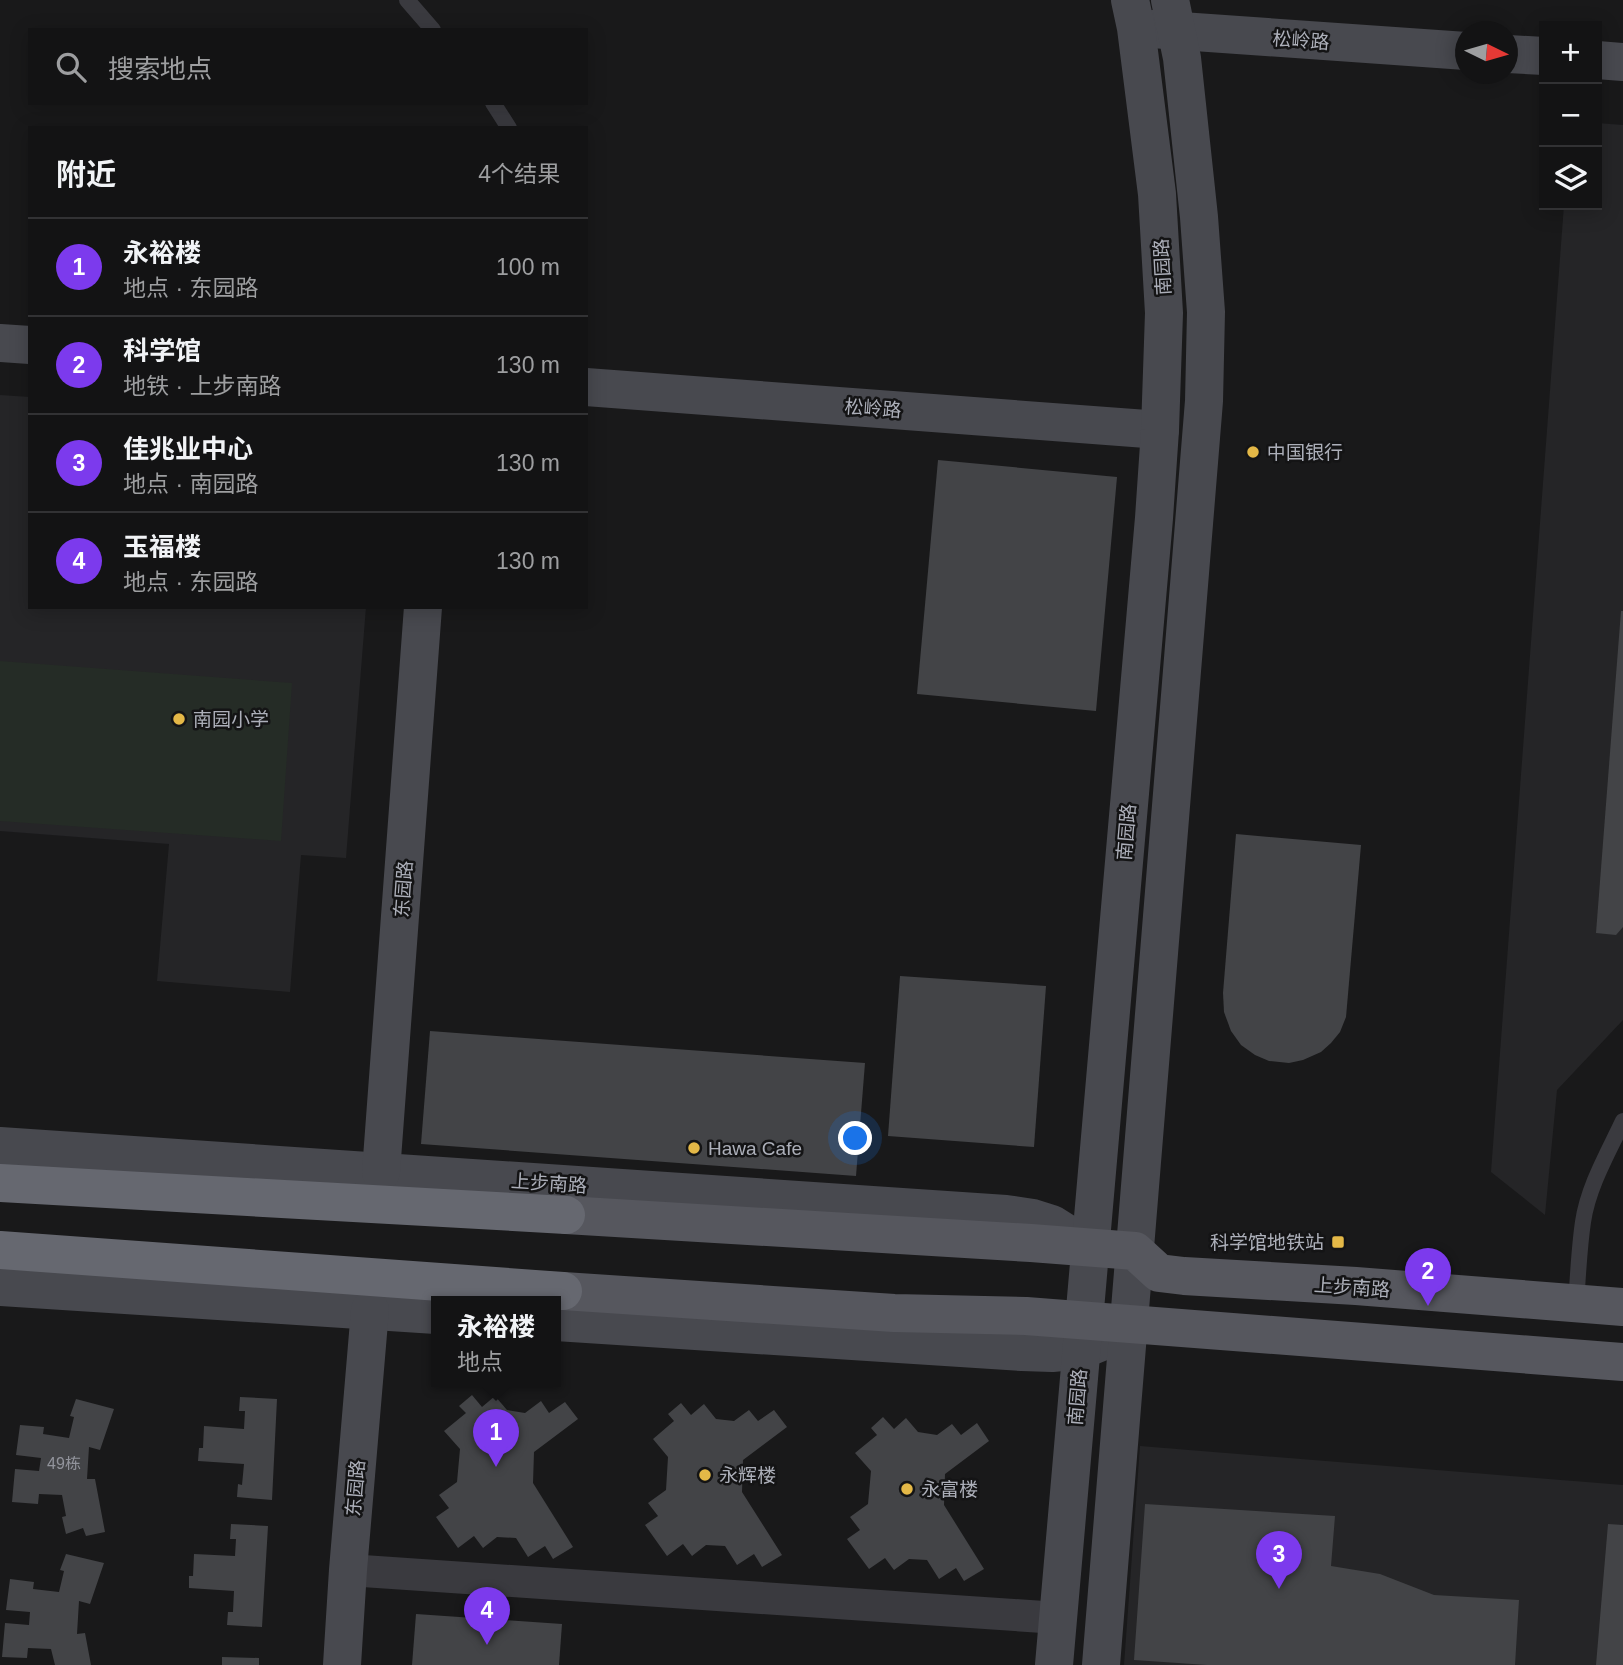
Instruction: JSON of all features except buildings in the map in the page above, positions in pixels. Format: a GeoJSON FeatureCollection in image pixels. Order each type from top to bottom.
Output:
{"type":"FeatureCollection","features":[{"type":"Feature","properties":{"kind":"highway"},"geometry":{"type":"LineString","coordinates":[[0,1183],[566,1215]]}},
{"type":"Feature","properties":{"kind":"highway"},"geometry":{"type":"LineString","coordinates":[[0,1250],[451,1296]]}},
{"type":"Feature","properties":{"kind":"main road","name":"松岭路"},"geometry":{"type":"LineString","coordinates":[[1133,14],[1174,15],[1455,50]]}},
{"type":"Feature","properties":{"kind":"main road","name":"南园路"},"geometry":{"type":"LineString","coordinates":[[1054,1665],[1160,430],[1164,313],[1158,207],[1133,14]]}},
{"type":"Feature","properties":{"kind":"main road","name":"南园路"},"geometry":{"type":"LineString","coordinates":[[1101,1665],[1204,401],[1205,298],[1182,58],[1174,15]]}},
{"type":"Feature","properties":{"kind":"main road"},"geometry":{"type":"LineString","coordinates":[[1518,55],[1539,56]]}},
{"type":"Feature","properties":{"kind":"main road"},"geometry":{"type":"LineString","coordinates":[[1602,60],[1623,62]]}},
{"type":"Feature","properties":{"kind":"main road"},"geometry":{"type":"LineString","coordinates":[[0,343],[28,345]]}},
{"type":"Feature","properties":{"kind":"main road","name":"松岭路"},"geometry":{"type":"LineString","coordinates":[[588,387],[1160,430]]}},
{"type":"Feature","properties":{"kind":"main road","name":"东园路"},"geometry":{"type":"LineString","coordinates":[[381,1172],[423,609]]}},
{"type":"Feature","properties":{"kind":"main road","name":"上步南路"},"geometry":{"type":"LineString","coordinates":[[0,1146],[1006,1214],[1052,1224],[1090,1248]]}},
{"type":"Feature","properties":{"kind":"main road","name":"上步南路"},"geometry":{"type":"LineString","coordinates":[[566,1215],[1135,1251],[1159,1273],[1184,1276],[1356,1286],[1623,1307]]}},
{"type":"Feature","properties":{"kind":"main road"},"geometry":{"type":"LineString","coordinates":[[0,1287],[431,1315]]}},
{"type":"Feature","properties":{"kind":"main road"},"geometry":{"type":"LineString","coordinates":[[561,1307],[1026,1316],[1083,1335],[1129,1324],[1623,1362]]}},
{"type":"Feature","properties":{"kind":"main road","name":"东园路"},"geometry":{"type":"LineString","coordinates":[[342,1665],[370,1310]]}},
{"type":"Feature","properties":{"kind":"street"},"geometry":{"type":"LineString","coordinates":[[348,1570],[1058,1618]]}},
{"type":"Feature","properties":{"kind":"lane"},"geometry":{"type":"LineString","coordinates":[[407,0],[431,28]]}},
{"type":"Feature","properties":{"kind":"lane"},"geometry":{"type":"LineString","coordinates":[[494,105],[508,126]]}},
{"type":"Feature","properties":{"kind":"lane"},"geometry":{"type":"LineString","coordinates":[[1576,1304],[1583,1222],[1591,1192],[1623,1121]]}},
{"type":"Feature","properties":{"kind":"lane"},"geometry":{"type":"LineString","coordinates":[[1605,1159],[1623,1143]]}},
{"type":"Feature","properties":{"kind":"shaded area"},"geometry":{"type":"Polygon","coordinates":[[[1602,123],[1623,125],[1623,1020],[1557,1090],[1545,1215],[1491,1172],[1564,210],[1602,210],[1602,123]]]}},
{"type":"Feature","properties":{"kind":"shaded area","name":"南园小学"},"geometry":{"type":"Polygon","coordinates":[[[0,395],[28,397],[28,609],[366,609],[346,858],[301,855],[290,992],[157,981],[169,844],[0,831],[0,395]]]}},
{"type":"Feature","properties":{"kind":"shaded area"},"geometry":{"type":"Polygon","coordinates":[[[0,661],[292,683],[281,841],[0,821],[0,661]]]}},
{"type":"Feature","properties":{"kind":"shaded area"},"geometry":{"type":"Polygon","coordinates":[[[1140,1446],[1623,1485],[1623,1665],[1124,1665],[1140,1446]]]}},
{"type":"Feature","properties":{"kind":"place","name":"中国银行"},"geometry":{"type":"Point","coordinates":[1253,452]}},
{"type":"Feature","properties":{"kind":"place","name":"南园小学"},"geometry":{"type":"Point","coordinates":[179,719]}},
{"type":"Feature","properties":{"kind":"place","name":"Hawa Cafe"},"geometry":{"type":"Point","coordinates":[694,1148]}},
{"type":"Feature","properties":{"kind":"place","name":"科学馆地铁站"},"geometry":{"type":"Point","coordinates":[1338,1242]}},
{"type":"Feature","properties":{"kind":"place","name":"科学馆"},"geometry":{"type":"Point","coordinates":[1428,1306]}},
{"type":"Feature","properties":{"kind":"place","name":"永裕楼"},"geometry":{"type":"Point","coordinates":[496,1467]}},
{"type":"Feature","properties":{"kind":"place","name":"永辉楼"},"geometry":{"type":"Point","coordinates":[705,1475]}},
{"type":"Feature","properties":{"kind":"place","name":"永富楼"},"geometry":{"type":"Point","coordinates":[907,1489]}},
{"type":"Feature","properties":{"kind":"place","name":"佳兆业中心"},"geometry":{"type":"Point","coordinates":[1279,1589]}},
{"type":"Feature","properties":{"kind":"place","name":"玉福楼"},"geometry":{"type":"Point","coordinates":[487,1645]}}]}
